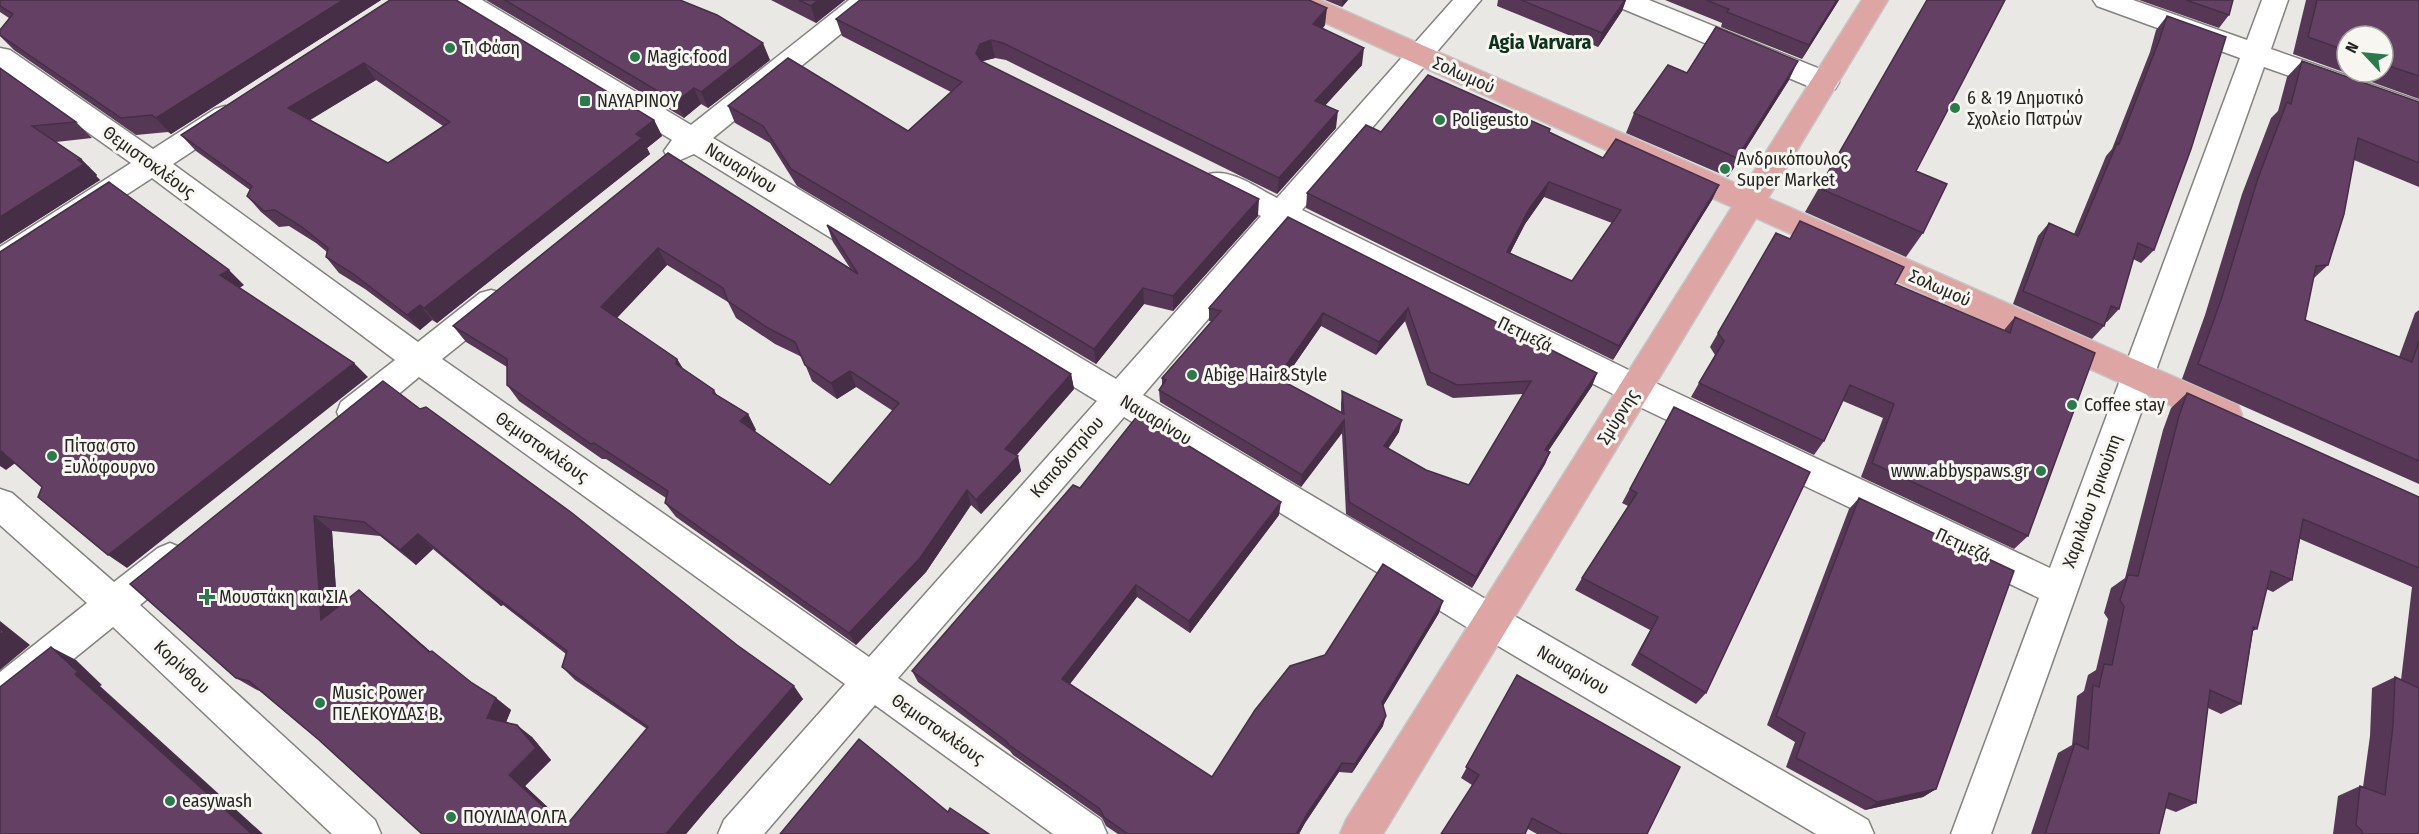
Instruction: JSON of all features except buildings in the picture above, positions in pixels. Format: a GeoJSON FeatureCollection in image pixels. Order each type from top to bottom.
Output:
{"type":"FeatureCollection","features":[{"type":"Feature","properties":{"kind":"main road","name":"Σολωμού"},"geometry":{"type":"LineString","coordinates":[[1297,0],[2247,424]]}},
{"type":"Feature","properties":{"kind":"main road","name":"Σμύρνης"},"geometry":{"type":"LineString","coordinates":[[1360,834],[1875,0]]}},
{"type":"Feature","properties":{"kind":"street","name":"Ναυαρίνου"},"geometry":{"type":"LineString","coordinates":[[462,0],[1491,622],[1854,834]]}},
{"type":"Feature","properties":{"kind":"street"},"geometry":{"type":"LineString","coordinates":[[657,168],[866,0]]}},
{"type":"Feature","properties":{"kind":"street","name":"Καποδιστρίου"},"geometry":{"type":"LineString","coordinates":[[738,834],[1468,0]]}},
{"type":"Feature","properties":{"kind":"street"},"geometry":{"type":"LineString","coordinates":[[1625,0],[1825,82]]}},
{"type":"Feature","properties":{"kind":"street"},"geometry":{"type":"LineString","coordinates":[[2106,0],[2419,112]]}},
{"type":"Feature","properties":{"kind":"street","name":"Χαριλάου Τρικούπη"},"geometry":{"type":"LineString","coordinates":[[1971,834],[2275,0]]}},
{"type":"Feature","properties":{"kind":"street","name":"Θεμιστοκλέους"},"geometry":{"type":"LineString","coordinates":[[0,57],[152,163],[418,359],[1087,834]]}},
{"type":"Feature","properties":{"kind":"street"},"geometry":{"type":"LineString","coordinates":[[0,262],[249,100]]}},
{"type":"Feature","properties":{"kind":"street","name":"Πετμεζά"},"geometry":{"type":"LineString","coordinates":[[1196,170],[1635,389],[2059,590]]}},
{"type":"Feature","properties":{"kind":"street"},"geometry":{"type":"LineString","coordinates":[[326,434],[510,286]]}},
{"type":"Feature","properties":{"kind":"street","name":"Κορίνθου"},"geometry":{"type":"LineString","coordinates":[[0,504],[114,604],[361,834]]}},
{"type":"Feature","properties":{"kind":"street"},"geometry":{"type":"LineString","coordinates":[[0,695],[188,544]]}},
{"type":"Feature","properties":{"kind":"place","name":"Τι Φάση"},"geometry":{"type":"Point","coordinates":[450,48]}},
{"type":"Feature","properties":{"kind":"place","name":"Magic food"},"geometry":{"type":"Point","coordinates":[635,57]}},
{"type":"Feature","properties":{"kind":"place","name":"ΝΑΥΑΡΙΝΟΥ"},"geometry":{"type":"Point","coordinates":[585,101]}},
{"type":"Feature","properties":{"kind":"place","name":"6 & 19 Δημοτικό Σχολείο Πατρών"},"geometry":{"type":"Point","coordinates":[1955,108]}},
{"type":"Feature","properties":{"kind":"place","name":"Poligeusto"},"geometry":{"type":"Point","coordinates":[1440,120]}},
{"type":"Feature","properties":{"kind":"place","name":"Ανδρικόπουλος Super Market"},"geometry":{"type":"Point","coordinates":[1725,169]}},
{"type":"Feature","properties":{"kind":"place","name":"Abige Hair&Style"},"geometry":{"type":"Point","coordinates":[1192,375]}},
{"type":"Feature","properties":{"kind":"place","name":"Coffee stay"},"geometry":{"type":"Point","coordinates":[2072,405]}},
{"type":"Feature","properties":{"kind":"place","name":"Πίτσα στο Ξυλόφουρνο"},"geometry":{"type":"Point","coordinates":[52,456]}},
{"type":"Feature","properties":{"kind":"place","name":"www.abbyspaws.gr"},"geometry":{"type":"Point","coordinates":[2041,471]}},
{"type":"Feature","properties":{"kind":"place","name":"Μουστάκη και ΣΙΑ"},"geometry":{"type":"Point","coordinates":[207,597]}},
{"type":"Feature","properties":{"kind":"place","name":"Music Power ΠΕΛΕΚΟΥΔΑΣ Β."},"geometry":{"type":"Point","coordinates":[320,703]}},
{"type":"Feature","properties":{"kind":"place","name":"easywash"},"geometry":{"type":"Point","coordinates":[170,801]}},
{"type":"Feature","properties":{"kind":"place","name":"ΠΟΥΛΙΔΑ ΟΛΓΑ"},"geometry":{"type":"Point","coordinates":[451,817]}},
{"type":"Feature","properties":{"kind":"district","name":"Agia Varvara"},"geometry":{"type":"Point","coordinates":[1540,42]}}]}
